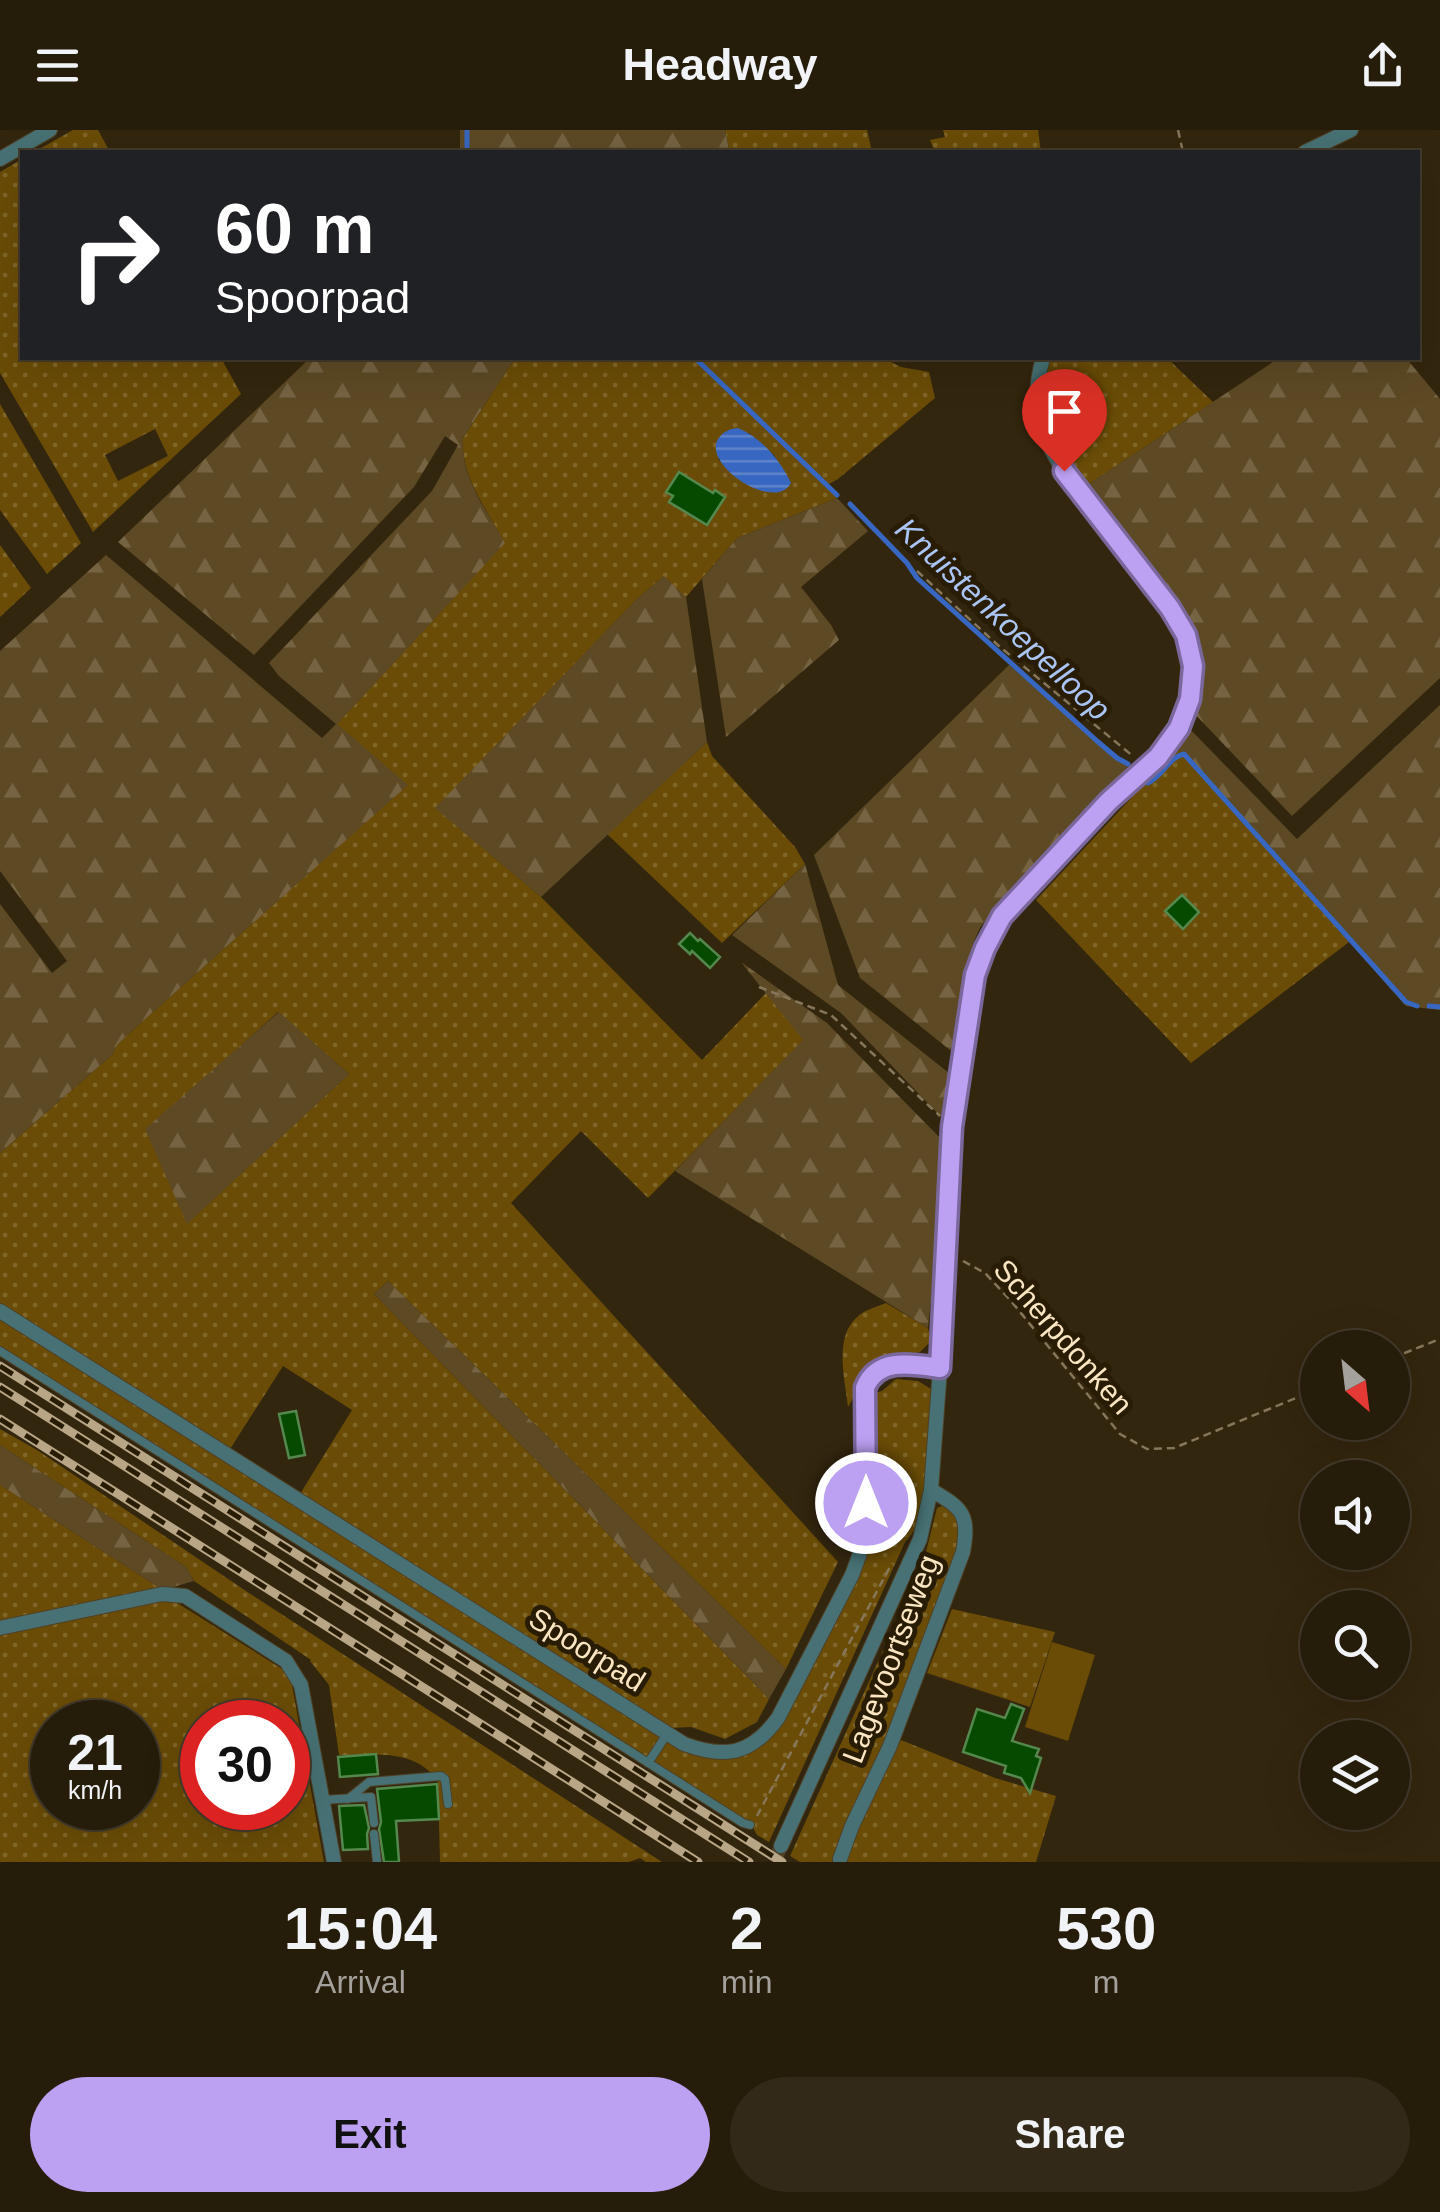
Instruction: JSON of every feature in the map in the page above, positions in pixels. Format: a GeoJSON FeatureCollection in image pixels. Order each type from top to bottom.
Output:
{"type":"FeatureCollection","features":[{"type":"Feature","properties":{"kind":"street"},"geometry":{"type":"LineString","coordinates":[[0,159],[50,130]]}},
{"type":"Feature","properties":{"kind":"street"},"geometry":{"type":"LineString","coordinates":[[1309,150],[1351,130]]}},
{"type":"Feature","properties":{"kind":"street","name":"Lagevoortseweg"},"geometry":{"type":"LineString","coordinates":[[782,1846],[920,1539],[931,1490],[952,1127],[975,975],[1002,916],[1109,801],[1158,757],[1179,728],[1190,699],[1193,666],[1186,635],[1170,608],[1048,448],[1037,416],[1042,360]]}},
{"type":"Feature","properties":{"kind":"street","name":"Spoorpad"},"geometry":{"type":"LineString","coordinates":[[0,1311],[667,1734],[703,1751],[728,1754],[749,1746],[772,1726],[852,1576],[865,1530],[865,1388],[869,1377],[887,1366],[915,1364],[940,1368]]}},
{"type":"Feature","properties":{"kind":"street","name":"Lagevoortseweg"},"geometry":{"type":"LineString","coordinates":[[839,1861],[890,1746],[963,1552],[966,1525],[961,1511],[931,1490]]}},
{"type":"Feature","properties":{"kind":"street"},"geometry":{"type":"LineString","coordinates":[[0,1628],[162,1594],[185,1596],[286,1661],[301,1685],[334,1862]]}},
{"type":"Feature","properties":{"kind":"lane"},"geometry":{"type":"LineString","coordinates":[[0,1351],[750,1825]]}},
{"type":"Feature","properties":{"kind":"lane"},"geometry":{"type":"LineString","coordinates":[[648,1763],[667,1734]]}},
{"type":"Feature","properties":{"kind":"lane"},"geometry":{"type":"LineString","coordinates":[[348,1799],[369,1782],[441,1776],[446,1780],[448,1804]]}},
{"type":"Feature","properties":{"kind":"lane"},"geometry":{"type":"LineString","coordinates":[[322,1800],[371,1798],[374,1823]]}},
{"type":"Feature","properties":{"kind":"lane"},"geometry":{"type":"LineString","coordinates":[[374,1834],[377,1862]]}},
{"type":"Feature","properties":{"kind":"path"},"geometry":{"type":"LineString","coordinates":[[917,571],[1000,647],[1146,768]]}},
{"type":"Feature","properties":{"kind":"path"},"geometry":{"type":"LineString","coordinates":[[760,987],[831,1015],[952,1127]]}},
{"type":"Feature","properties":{"kind":"path","name":"Scherpdonken"},"geometry":{"type":"LineString","coordinates":[[944,1262],[965,1261],[985,1273],[1120,1434],[1147,1448],[1174,1448],[1300,1396]]}},
{"type":"Feature","properties":{"kind":"path"},"geometry":{"type":"LineString","coordinates":[[1410,1351],[1440,1339]]}},
{"type":"Feature","properties":{"kind":"path"},"geometry":{"type":"LineString","coordinates":[[757,1817],[885,1573],[893,1562],[908,1566]]}},
{"type":"Feature","properties":{"kind":"shaded area"},"geometry":{"type":"Polygon","coordinates":[[[73,130],[98,130],[109,150],[38,150],[73,130]]]}},
{"type":"Feature","properties":{"kind":"shaded area"},"geometry":{"type":"Polygon","coordinates":[[[725,130],[867,130],[872,150],[728,150],[725,130]]]}},
{"type":"Feature","properties":{"kind":"shaded area"},"geometry":{"type":"Polygon","coordinates":[[[943,130],[1038,130],[1041,150],[934,150],[930,140],[945,137],[943,130]]]}},
{"type":"Feature","properties":{"kind":"shaded area"},"geometry":{"type":"Polygon","coordinates":[[[20,160],[20,360],[222,360],[241,394],[93,532],[0,373],[0,172],[20,160]],[[155,429],[105,455],[118,481],[168,456],[155,429]]]}},
{"type":"Feature","properties":{"kind":"shaded area"},"geometry":{"type":"Polygon","coordinates":[[[514,360],[889,360],[901,367],[929,372],[935,398],[827,485],[837,498],[737,538],[686,597],[663,577],[638,598],[436,808],[541,897],[702,1060],[766,993],[804,1040],[648,1198],[581,1131],[511,1203],[838,1562],[786,1669],[388,1281],[374,1294],[769,1699],[757,1722],[725,1739],[691,1727],[670,1728],[300,1494],[352,1410],[283,1366],[230,1449],[0,1303],[0,1153],[407,785],[336,725],[504,543],[470,480],[463,438],[514,360]],[[749,433],[718,459],[730,472],[791,483],[774,455],[749,433]],[[278,1012],[224,1061],[187,1223],[349,1074],[278,1012]]]}},
{"type":"Feature","properties":{"kind":"shaded area"},"geometry":{"type":"Polygon","coordinates":[[[1049,360],[1169,360],[1213,402],[1080,490],[1051,450],[1042,398],[1049,360]]]}},
{"type":"Feature","properties":{"kind":"shaded area"},"geometry":{"type":"Polygon","coordinates":[[[0,404],[81,543],[47,574],[0,510],[0,404]]]}},
{"type":"Feature","properties":{"kind":"shaded area"},"geometry":{"type":"Polygon","coordinates":[[[0,545],[31,588],[0,617],[0,545]]]}},
{"type":"Feature","properties":{"kind":"shaded area"},"geometry":{"type":"Polygon","coordinates":[[[707,742],[712,756],[795,847],[805,864],[722,943],[607,834],[707,742]]]}},
{"type":"Feature","properties":{"kind":"shaded area"},"geometry":{"type":"Polygon","coordinates":[[[1176,746],[1349,942],[1191,1063],[1036,900],[1176,746]]]}},
{"type":"Feature","properties":{"kind":"shaded area"},"geometry":{"type":"Polygon","coordinates":[[[886,1303],[928,1328],[931,1341],[920,1352],[884,1355],[872,1364],[848,1407],[845,1337],[859,1315],[886,1303]]]}},
{"type":"Feature","properties":{"kind":"shaded area"},"geometry":{"type":"Polygon","coordinates":[[[0,1317],[681,1749],[697,1754],[737,1756],[760,1744],[783,1722],[871,1531],[871,1394],[882,1391],[896,1379],[918,1381],[931,1389],[930,1448],[921,1512],[769,1842],[757,1835],[752,1826],[0,1347],[0,1317]]]}},
{"type":"Feature","properties":{"kind":"shaded area"},"geometry":{"type":"Polygon","coordinates":[[[0,1429],[662,1862],[640,1858],[629,1862],[440,1862],[438,1782],[429,1771],[419,1763],[394,1756],[339,1755],[329,1685],[311,1660],[194,1581],[186,1567],[0,1445],[0,1429]]]}},
{"type":"Feature","properties":{"kind":"shaded area"},"geometry":{"type":"Polygon","coordinates":[[[0,1485],[163,1590],[0,1626],[0,1485]]]}},
{"type":"Feature","properties":{"kind":"shaded area"},"geometry":{"type":"Polygon","coordinates":[[[948,1506],[960,1523],[959,1545],[928,1637],[835,1859],[800,1862],[790,1856],[924,1560],[937,1508],[948,1506]]]}},
{"type":"Feature","properties":{"kind":"shaded area"},"geometry":{"type":"Polygon","coordinates":[[[171,1599],[290,1674],[295,1700],[180,1700],[180,1830],[310,1830],[310,1785],[324,1862],[0,1862],[0,1634],[171,1599]]]}},
{"type":"Feature","properties":{"kind":"shaded area"},"geometry":{"type":"Polygon","coordinates":[[[952,1609],[1055,1632],[1030,1707],[927,1673],[952,1609]]]}},
{"type":"Feature","properties":{"kind":"shaded area"},"geometry":{"type":"Polygon","coordinates":[[[1052,1642],[1095,1655],[1068,1741],[1025,1727],[1052,1642]]]}},
{"type":"Feature","properties":{"kind":"shaded area"},"geometry":{"type":"Polygon","coordinates":[[[901,1740],[995,1778],[1056,1796],[1036,1862],[843,1862],[901,1740]]]}},
{"type":"Feature","properties":{"kind":"green space"},"geometry":{"type":"Polygon","coordinates":[[[460,130],[725,130],[729,149],[729,150],[460,150],[460,130]]]}},
{"type":"Feature","properties":{"kind":"green space"},"geometry":{"type":"Polygon","coordinates":[[[308,360],[514,360],[463,438],[470,480],[505,543],[337,724],[408,785],[0,1153],[0,904],[52,973],[67,961],[0,871],[0,651],[106,555],[322,738],[336,724],[269,663],[432,491],[458,445],[445,436],[414,487],[254,655],[118,542],[308,360]]]}},
{"type":"Feature","properties":{"kind":"green space"},"geometry":{"type":"Polygon","coordinates":[[[1276,360],[1408,360],[1440,399],[1440,678],[1292,816],[1190,709],[1195,653],[1080,490],[1276,360]]]}},
{"type":"Feature","properties":{"kind":"green space"},"geometry":{"type":"Polygon","coordinates":[[[837,498],[868,531],[801,587],[839,640],[726,737],[702,579],[737,538],[837,498]]]}},
{"type":"Feature","properties":{"kind":"green space"},"geometry":{"type":"Polygon","coordinates":[[[664,576],[686,597],[707,742],[541,897],[435,808],[638,598],[664,576]]]}},
{"type":"Feature","properties":{"kind":"green space"},"geometry":{"type":"Polygon","coordinates":[[[1009,665],[1129,766],[981,926],[969,958],[955,1054],[860,978],[814,855],[1009,665]]]}},
{"type":"Feature","properties":{"kind":"green space"},"geometry":{"type":"Polygon","coordinates":[[[1440,705],[1440,1010],[1406,1006],[1176,746],[1185,724],[1297,839],[1440,705]]]}},
{"type":"Feature","properties":{"kind":"green space"},"geometry":{"type":"Polygon","coordinates":[[[805,864],[838,985],[954,1077],[947,1123],[841,1013],[732,935],[805,864]]]}},
{"type":"Feature","properties":{"kind":"green space"},"geometry":{"type":"Polygon","coordinates":[[[741,962],[827,1023],[947,1145],[928,1328],[675,1171],[803,1040],[741,962]]]}},
{"type":"Feature","properties":{"kind":"green space"},"geometry":{"type":"Polygon","coordinates":[[[279,1012],[349,1074],[187,1224],[145,1129],[279,1012]]]}},
{"type":"Feature","properties":{"kind":"green space"},"geometry":{"type":"Polygon","coordinates":[[[388,1281],[786,1669],[769,1699],[374,1294],[388,1281]]]}},
{"type":"Feature","properties":{"kind":"green space"},"geometry":{"type":"Polygon","coordinates":[[[0,1445],[186,1567],[194,1581],[163,1590],[0,1485],[0,1445]]]}},
{"type":"Feature","properties":{"kind":"water"},"geometry":{"type":"Polygon","coordinates":[[[738,428],[763,444],[782,466],[791,483],[783,491],[757,489],[742,482],[720,461],[718,439],[738,428]]]}},
{"type":"Feature","properties":{"kind":"building"},"geometry":{"type":"Polygon","coordinates":[[[679,472],[725,497],[707,525],[669,502],[673,496],[666,492],[679,472]]]}},
{"type":"Feature","properties":{"kind":"building"},"geometry":{"type":"Polygon","coordinates":[[[1182,895],[1199,912],[1183,929],[1165,911],[1182,895]]]}},
{"type":"Feature","properties":{"kind":"building"},"geometry":{"type":"Polygon","coordinates":[[[690,933],[720,957],[710,968],[679,944],[690,933]]]}},
{"type":"Feature","properties":{"kind":"building"},"geometry":{"type":"Polygon","coordinates":[[[296,1411],[305,1455],[289,1458],[279,1414],[296,1411]]]}},
{"type":"Feature","properties":{"kind":"building"},"geometry":{"type":"Polygon","coordinates":[[[1011,1704],[1024,1709],[1012,1741],[1039,1749],[1036,1756],[1041,1758],[1030,1793],[1021,1778],[1004,1773],[1006,1766],[963,1752],[977,1709],[1005,1718],[1011,1704]]]}},
{"type":"Feature","properties":{"kind":"building"},"geometry":{"type":"Polygon","coordinates":[[[376,1754],[378,1774],[340,1777],[338,1757],[376,1754]]]}},
{"type":"Feature","properties":{"kind":"building"},"geometry":{"type":"Polygon","coordinates":[[[437,1784],[439,1819],[396,1821],[399,1862],[384,1862],[377,1789],[437,1784]]]}},
{"type":"Feature","properties":{"kind":"building"},"geometry":{"type":"Polygon","coordinates":[[[364,1805],[368,1849],[343,1850],[339,1806],[364,1805]]]}},
{"type":"Feature","properties":{"kind":"waterway","name":"Knuistenkoepelloop"},"geometry":{"type":"LineString","coordinates":[[467,130],[467,150]]}},
{"type":"Feature","properties":{"kind":"waterway","name":"Knuistenkoepelloop"},"geometry":{"type":"LineString","coordinates":[[697,360],[837,495]]}},
{"type":"Feature","properties":{"kind":"waterway","name":"Knuistenkoepelloop"},"geometry":{"type":"LineString","coordinates":[[850,504],[917,578],[1097,741],[1128,764]]}},
{"type":"Feature","properties":{"kind":"waterway","name":"Knuistenkoepelloop"},"geometry":{"type":"LineString","coordinates":[[1148,783],[1184,754],[1406,1002],[1417,1006]]}},
{"type":"Feature","properties":{"kind":"waterway","name":"Knuistenkoepelloop"},"geometry":{"type":"LineString","coordinates":[[1429,1006],[1440,1007]]}},
{"type":"Feature","properties":{"kind":"tunnel"},"geometry":{"type":"LineString","coordinates":[[774,1862],[781,1846]]}},
{"type":"Feature","properties":{"kind":"railway"},"geometry":{"type":"LineString","coordinates":[[0,1366],[782,1862]]}},
{"type":"Feature","properties":{"kind":"railway"},"geometry":{"type":"LineString","coordinates":[[0,1387],[749,1862]]}},
{"type":"Feature","properties":{"kind":"railway"},"geometry":{"type":"LineString","coordinates":[[0,1419],[698,1862]]}},
{"type":"Feature","properties":{"kind":"route"},"geometry":{"type":"LineString","coordinates":[[866,1503],[865,1388],[869,1377],[887,1366],[915,1364],[940,1368],[952,1127],[975,975],[985,948],[1002,916],[1109,801],[1158,757],[1179,728],[1190,699],[1193,666],[1186,635],[1170,608],[1064,471]]}}]}
